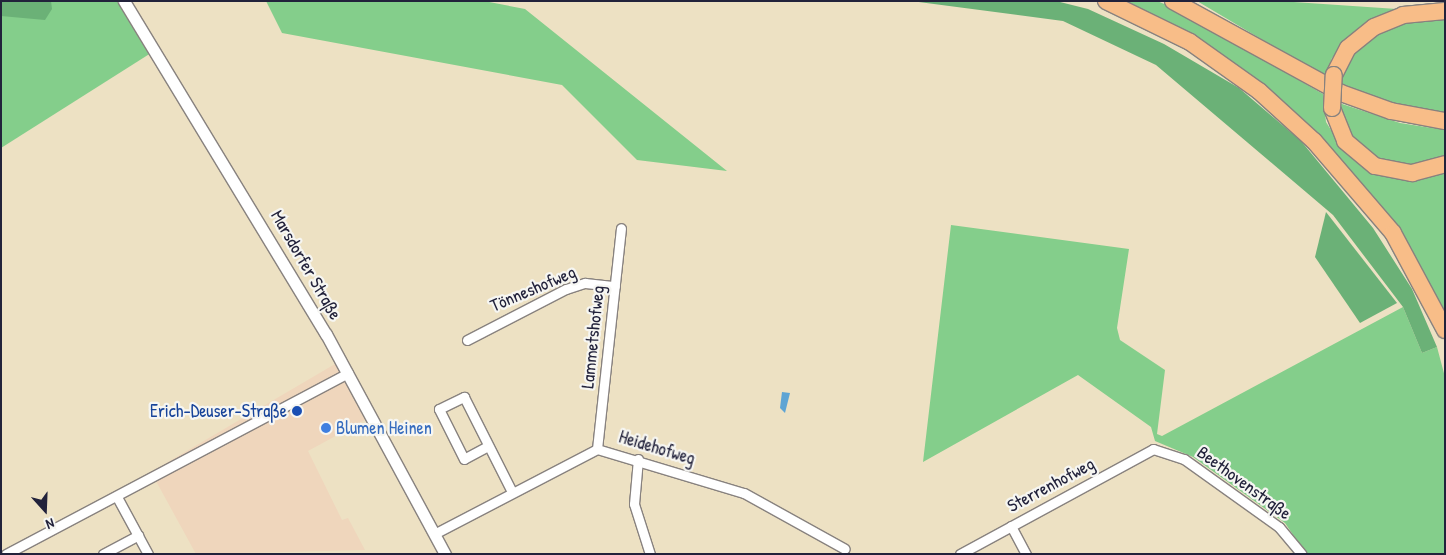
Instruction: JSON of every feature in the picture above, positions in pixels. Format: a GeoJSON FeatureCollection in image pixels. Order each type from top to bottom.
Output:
{"type":"FeatureCollection","features":[{"type":"Feature","properties":{"kind":"highway"},"geometry":{"type":"LineString","coordinates":[[1106,1],[1190,42],[1291,118],[1345,172],[1393,233],[1445,330]]}},
{"type":"Feature","properties":{"kind":"highway"},"geometry":{"type":"LineString","coordinates":[[1173,1],[1341,93],[1391,111],[1445,121]]}},
{"type":"Feature","properties":{"kind":"highway"},"geometry":{"type":"LineString","coordinates":[[1445,11],[1403,15],[1374,26],[1348,48],[1334,74],[1332,108],[1345,141],[1375,166],[1412,174],[1445,164]]}},
{"type":"Feature","properties":{"kind":"street","name":"Marsdorfer Straße"},"geometry":{"type":"LineString","coordinates":[[124,1],[194,110],[348,373],[445,554]]}},
{"type":"Feature","properties":{"kind":"street","name":"Lammetshofweg"},"geometry":{"type":"LineString","coordinates":[[597,449],[621,228]]}},
{"type":"Feature","properties":{"kind":"street","name":"Tönneshofweg"},"geometry":{"type":"LineString","coordinates":[[467,340],[566,289],[585,283],[615,286]]}},
{"type":"Feature","properties":{"kind":"street"},"geometry":{"type":"LineString","coordinates":[[6,554],[117,497],[348,373]]}},
{"type":"Feature","properties":{"kind":"street"},"geometry":{"type":"LineString","coordinates":[[488,446],[464,459],[439,409],[464,397],[511,490]]}},
{"type":"Feature","properties":{"kind":"street","name":"Heidehofweg"},"geometry":{"type":"LineString","coordinates":[[434,534],[511,490],[597,449],[638,459],[744,493],[845,548]]}},
{"type":"Feature","properties":{"kind":"street","name":"Sterrenhofweg"},"geometry":{"type":"LineString","coordinates":[[960,554],[1149,450],[1159,450]]}},
{"type":"Feature","properties":{"kind":"street","name":"Beethovenstraße"},"geometry":{"type":"LineString","coordinates":[[1159,450],[1184,459],[1239,498],[1291,537],[1302,554]]}},
{"type":"Feature","properties":{"kind":"street"},"geometry":{"type":"LineString","coordinates":[[638,459],[634,504],[650,554]]}},
{"type":"Feature","properties":{"kind":"street"},"geometry":{"type":"LineString","coordinates":[[117,497],[148,554]]}},
{"type":"Feature","properties":{"kind":"street"},"geometry":{"type":"LineString","coordinates":[[1011,526],[1026,554]]}},
{"type":"Feature","properties":{"kind":"street"},"geometry":{"type":"LineString","coordinates":[[104,554],[138,535]]}},
{"type":"Feature","properties":{"kind":"shaded area"},"geometry":{"type":"Polygon","coordinates":[[[335,364],[365,420],[308,451],[342,520],[348,518],[365,550],[196,554],[151,472],[335,364]]]}},
{"type":"Feature","properties":{"kind":"green space"},"geometry":{"type":"Polygon","coordinates":[[[1,1],[118,1],[151,53],[1,148],[1,1]]]}},
{"type":"Feature","properties":{"kind":"green space"},"geometry":{"type":"Polygon","coordinates":[[[1,1],[51,1],[52,9],[45,20],[1,16],[1,1]]]}},
{"type":"Feature","properties":{"kind":"green space"},"geometry":{"type":"Polygon","coordinates":[[[266,1],[484,1],[525,9],[727,171],[637,160],[562,85],[282,33],[266,1]]]}},
{"type":"Feature","properties":{"kind":"green space"},"geometry":{"type":"Polygon","coordinates":[[[911,1],[1056,1],[1088,9],[1164,44],[1239,88],[1301,141],[1373,228],[1412,289],[1437,347],[1422,353],[1403,307],[1333,215],[1156,65],[1063,21],[911,1]]]}},
{"type":"Feature","properties":{"kind":"green space"},"geometry":{"type":"Polygon","coordinates":[[[1124,1],[1157,1],[1174,8],[1323,94],[1326,122],[1341,146],[1366,169],[1409,180],[1445,170],[1445,317],[1390,217],[1324,140],[1260,82],[1124,1]]]}},
{"type":"Feature","properties":{"kind":"green space"},"geometry":{"type":"Polygon","coordinates":[[[1197,1],[1279,1],[1397,9],[1374,19],[1332,58],[1325,77],[1197,1]]]}},
{"type":"Feature","properties":{"kind":"green space"},"geometry":{"type":"Polygon","coordinates":[[[1445,16],[1445,115],[1401,107],[1340,85],[1350,54],[1394,22],[1445,16]]]}},
{"type":"Feature","properties":{"kind":"green space"},"geometry":{"type":"Polygon","coordinates":[[[1339,103],[1400,123],[1445,130],[1445,158],[1434,163],[1391,166],[1356,145],[1339,103]]]}},
{"type":"Feature","properties":{"kind":"green space"},"geometry":{"type":"Polygon","coordinates":[[[1326,212],[1397,303],[1360,323],[1315,257],[1326,212]]]}},
{"type":"Feature","properties":{"kind":"green space"},"geometry":{"type":"Polygon","coordinates":[[[951,225],[1129,249],[1117,328],[1120,340],[1165,370],[1157,434],[1162,436],[1403,307],[1422,353],[1437,347],[1445,377],[1445,554],[1306,554],[1285,523],[1193,457],[1155,441],[1151,427],[1078,375],[923,462],[951,225]]]}},
{"type":"Feature","properties":{"kind":"water"},"geometry":{"type":"Polygon","coordinates":[[[782,392],[790,393],[785,413],[780,408],[782,392]]]}},
{"type":"Feature","properties":{"kind":"place","name":"Erich-Deuser-Straße"},"geometry":{"type":"Point","coordinates":[297,411]}},
{"type":"Feature","properties":{"kind":"place","name":"Blumen Heinen"},"geometry":{"type":"Point","coordinates":[326,428]}}]}
